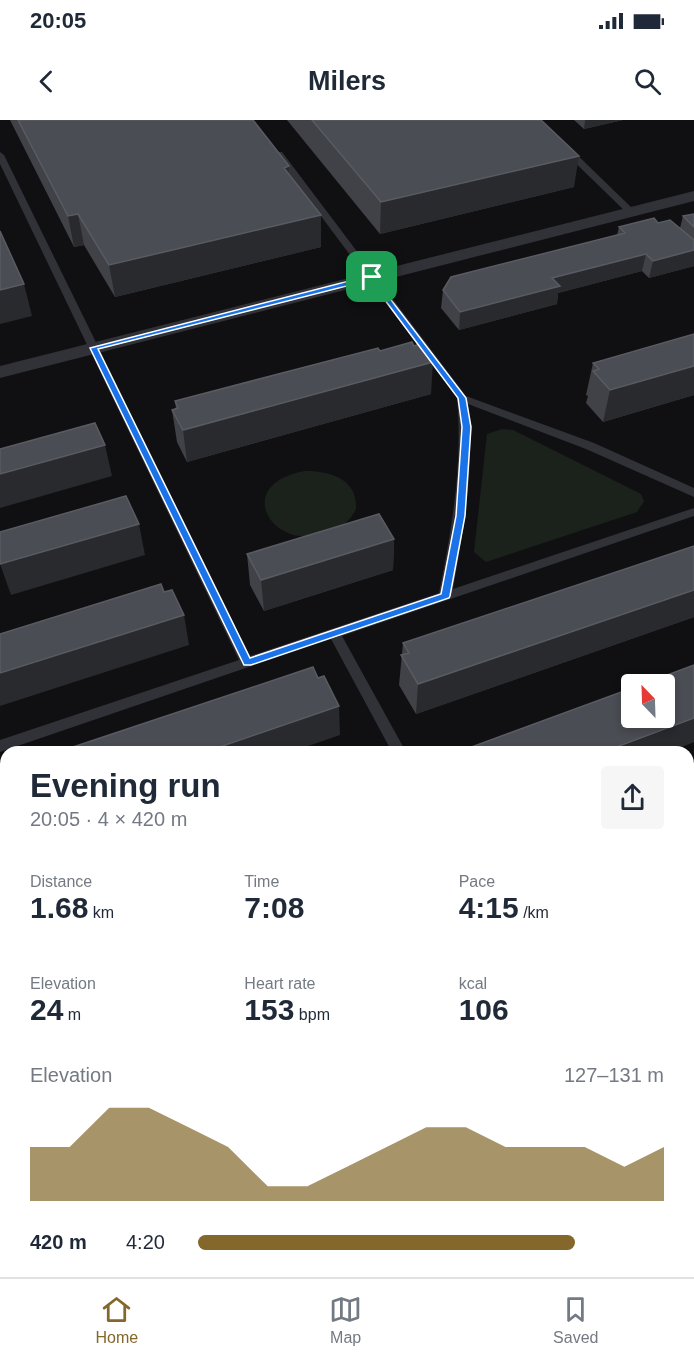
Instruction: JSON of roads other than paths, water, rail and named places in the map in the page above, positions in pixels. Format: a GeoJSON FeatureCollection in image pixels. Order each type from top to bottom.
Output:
{"type":"FeatureCollection","features":[{"type":"Feature","properties":{"kind":"street"},"geometry":{"type":"LineString","coordinates":[[0,372],[372,277],[642,212],[694,196]]}},
{"type":"Feature","properties":{"kind":"lane"},"geometry":{"type":"LineString","coordinates":[[559,143],[642,212]]}},
{"type":"Feature","properties":{"kind":"lane"},"geometry":{"type":"LineString","coordinates":[[274,148],[462,398],[466,427],[460,516],[445,596]]}},
{"type":"Feature","properties":{"kind":"lane"},"geometry":{"type":"LineString","coordinates":[[0,155],[247,663]]}},
{"type":"Feature","properties":{"kind":"lane"},"geometry":{"type":"LineString","coordinates":[[462,398],[590,446],[694,493]]}},
{"type":"Feature","properties":{"kind":"lane"},"geometry":{"type":"LineString","coordinates":[[0,746],[694,512]]}},
{"type":"Feature","properties":{"kind":"lane"},"geometry":{"type":"LineString","coordinates":[[334,633],[396,746]]}}]}
